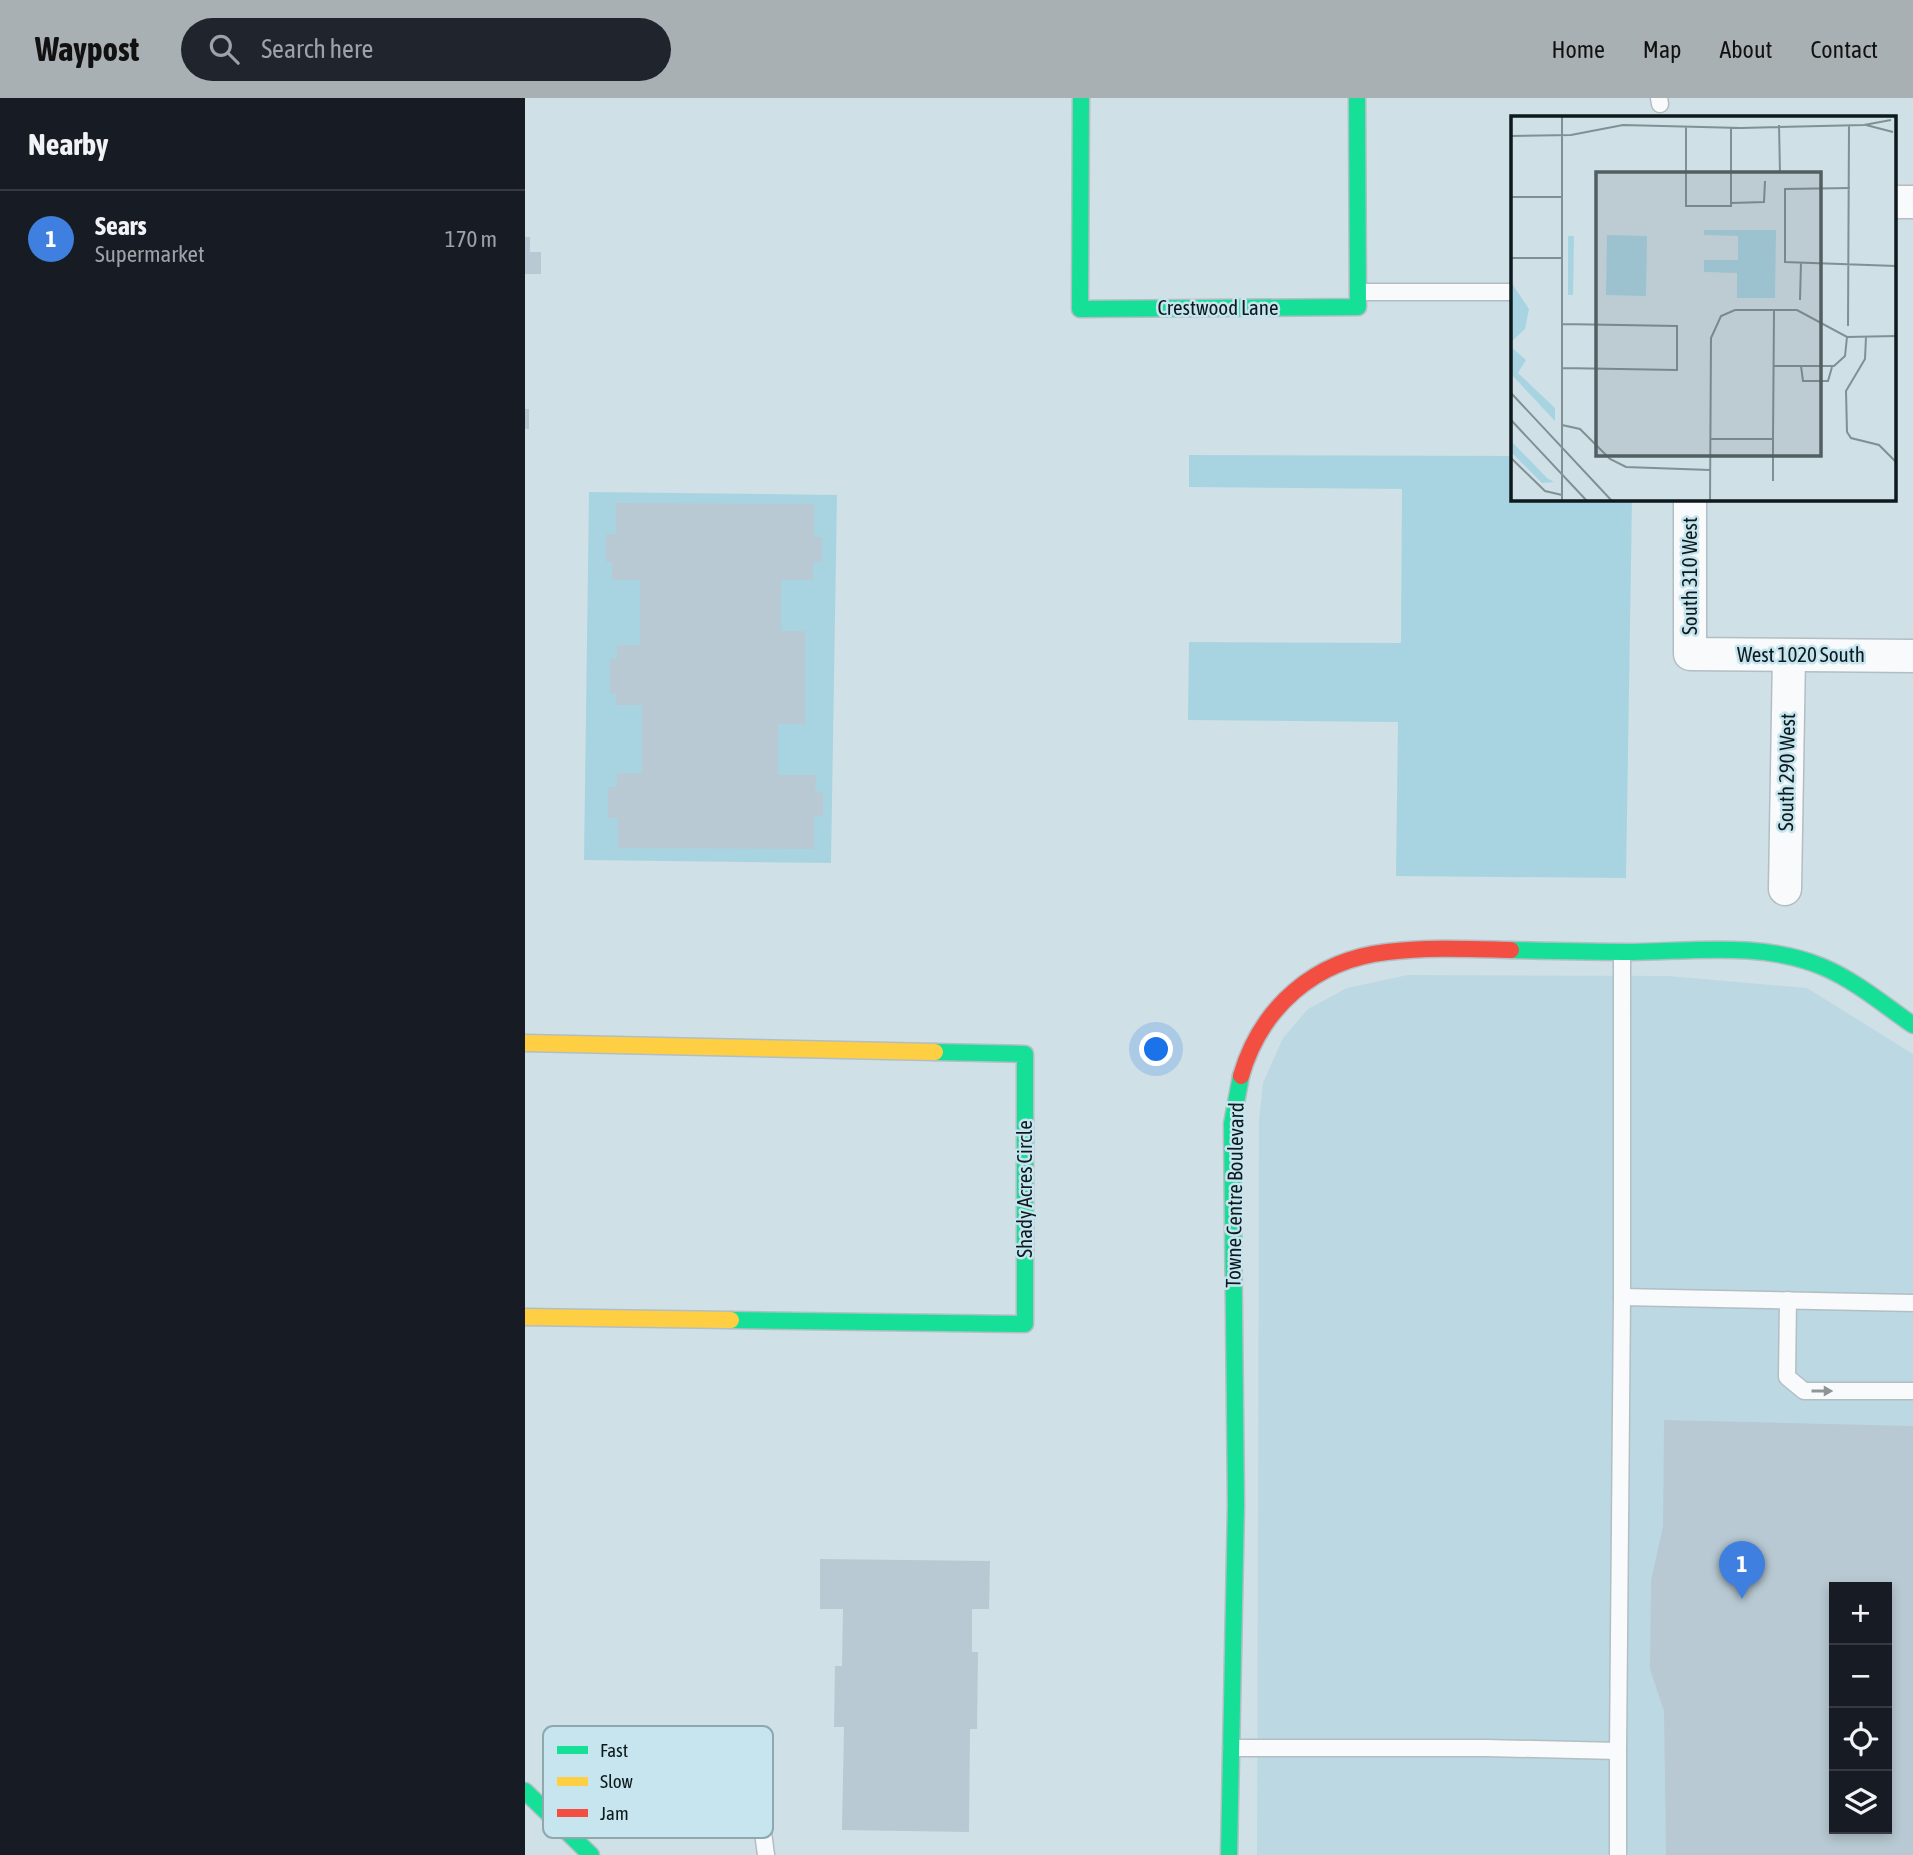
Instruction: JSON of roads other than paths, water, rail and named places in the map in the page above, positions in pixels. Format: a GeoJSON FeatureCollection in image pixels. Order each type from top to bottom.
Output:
{"type":"FeatureCollection","features":[{"type":"Feature","properties":{"kind":"street","name":"Crestwood Lane"},"geometry":{"type":"LineString","coordinates":[[1081,98],[1080,309],[1358,307],[1358,292]]}},
{"type":"Feature","properties":{"kind":"street"},"geometry":{"type":"LineString","coordinates":[[1357,98],[1358,292]]}},
{"type":"Feature","properties":{"kind":"street"},"geometry":{"type":"LineString","coordinates":[[1895,202],[1913,202]]}},
{"type":"Feature","properties":{"kind":"street","name":"South 310 West"},"geometry":{"type":"LineString","coordinates":[[1690,500],[1690,654]]}},
{"type":"Feature","properties":{"kind":"street","name":"West 1020 South"},"geometry":{"type":"LineString","coordinates":[[1690,654],[1913,656]]}},
{"type":"Feature","properties":{"kind":"street","name":"South 290 West"},"geometry":{"type":"LineString","coordinates":[[1785,889],[1789,655]]}},
{"type":"Feature","properties":{"kind":"street","name":"Towne Centre Boulevard"},"geometry":{"type":"LineString","coordinates":[[1229,1855],[1235,1517],[1232,1124],[1239,1078],[1255,1038],[1267,1019],[1293,991],[1313,976],[1364,956],[1412,950],[1739,952],[1790,956],[1828,970],[1913,1025]]}},
{"type":"Feature","properties":{"kind":"street","name":"Shady Acres Circle"},"geometry":{"type":"LineString","coordinates":[[525,1043],[1025,1054],[1025,1324],[525,1317]]}},
{"type":"Feature","properties":{"kind":"street"},"geometry":{"type":"LineString","coordinates":[[525,1791],[543,1808]]}},
{"type":"Feature","properties":{"kind":"street"},"geometry":{"type":"LineString","coordinates":[[573,1838],[591,1855]]}},
{"type":"Feature","properties":{"kind":"lane"},"geometry":{"type":"LineString","coordinates":[[1358,292],[1511,292]]}},
{"type":"Feature","properties":{"kind":"lane"},"geometry":{"type":"LineString","coordinates":[[1618,1855],[1622,952]]}},
{"type":"Feature","properties":{"kind":"lane"},"geometry":{"type":"LineString","coordinates":[[1622,1297],[1913,1303]]}},
{"type":"Feature","properties":{"kind":"lane"},"geometry":{"type":"LineString","coordinates":[[1788,1300],[1787,1377],[1804,1391],[1913,1391]]}},
{"type":"Feature","properties":{"kind":"lane"},"geometry":{"type":"LineString","coordinates":[[1231,1748],[1618,1751]]}},
{"type":"Feature","properties":{"kind":"place","name":"Sears"},"geometry":{"type":"Point","coordinates":[1742,1599]}}]}
